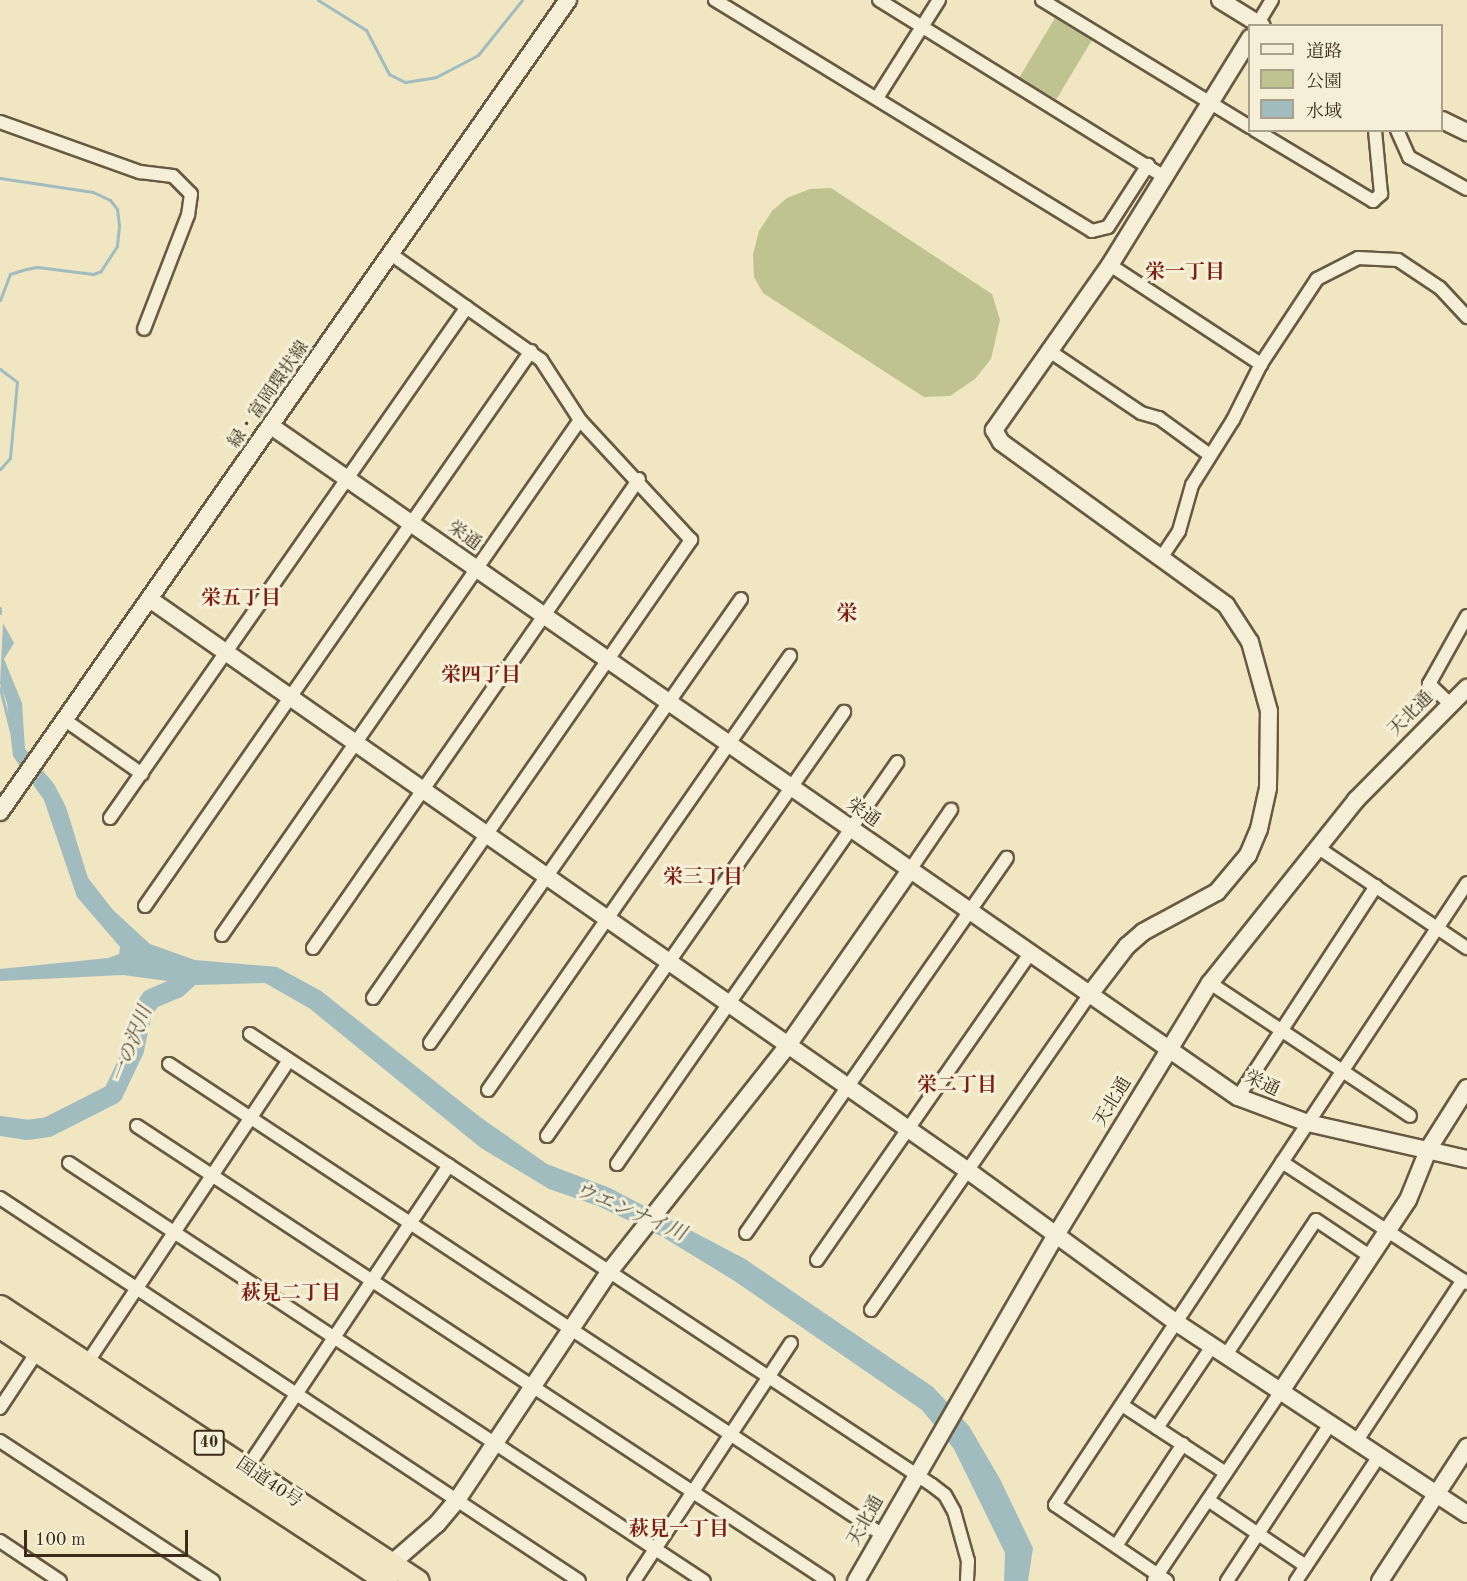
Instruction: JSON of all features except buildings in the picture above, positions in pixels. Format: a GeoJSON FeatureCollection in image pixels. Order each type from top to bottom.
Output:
{"type":"FeatureCollection","features":[{"type":"Feature","properties":{"kind":"highway","name":"国道40号"},"geometry":{"type":"LineString","coordinates":[[0,1305],[42,1344],[382,1575],[418,1581]]}},
{"type":"Feature","properties":{"kind":"highway","name":"国道40号"},"geometry":{"type":"LineString","coordinates":[[0,1327],[87,1363],[247,1468],[382,1575]]}},
{"type":"Feature","properties":{"kind":"street","name":"緑・富岡環状線"},"geometry":{"type":"LineString","coordinates":[[3,808],[151,600],[568,0]]}},
{"type":"Feature","properties":{"kind":"street"},"geometry":{"type":"LineString","coordinates":[[715,0],[1092,231],[1108,227],[1148,165]]}},
{"type":"Feature","properties":{"kind":"street"},"geometry":{"type":"LineString","coordinates":[[879,0],[1165,177]]}},
{"type":"Feature","properties":{"kind":"street"},"geometry":{"type":"LineString","coordinates":[[877,98],[939,0]]}},
{"type":"Feature","properties":{"kind":"street"},"geometry":{"type":"LineString","coordinates":[[1042,0],[1248,126]]}},
{"type":"Feature","properties":{"kind":"street"},"geometry":{"type":"LineString","coordinates":[[1221,0],[1257,24]]}},
{"type":"Feature","properties":{"kind":"street"},"geometry":{"type":"LineString","coordinates":[[1260,24],[1272,0]]}},
{"type":"Feature","properties":{"kind":"street"},"geometry":{"type":"LineString","coordinates":[[871,1310],[1111,963],[1143,932],[1217,892],[1234,876],[1259,830],[1268,788],[1269,711],[1244,628],[1226,605],[994,434],[995,424],[1110,265],[1248,41]]}},
{"type":"Feature","properties":{"kind":"street"},"geometry":{"type":"LineString","coordinates":[[1443,120],[1467,132]]}},
{"type":"Feature","properties":{"kind":"street"},"geometry":{"type":"LineString","coordinates":[[0,122],[140,172],[173,176],[191,195],[188,215],[144,329]]}},
{"type":"Feature","properties":{"kind":"street"},"geometry":{"type":"LineString","coordinates":[[1258,132],[1373,201],[1381,194],[1375,132]]}},
{"type":"Feature","properties":{"kind":"street"},"geometry":{"type":"LineString","coordinates":[[1398,132],[1409,157],[1467,189]]}},
{"type":"Feature","properties":{"kind":"street"},"geometry":{"type":"LineString","coordinates":[[373,998],[691,540],[639,479],[580,420],[531,351],[391,254]]}},
{"type":"Feature","properties":{"kind":"street"},"geometry":{"type":"LineString","coordinates":[[1161,558],[1179,531],[1186,496],[1233,420],[1261,363],[1317,279],[1358,258],[1398,260],[1440,288],[1467,317]]}},
{"type":"Feature","properties":{"kind":"street"},"geometry":{"type":"LineString","coordinates":[[1110,265],[1261,363]]}},
{"type":"Feature","properties":{"kind":"street"},"geometry":{"type":"LineString","coordinates":[[110,818],[467,307]]}},
{"type":"Feature","properties":{"kind":"street"},"geometry":{"type":"LineString","coordinates":[[1048,350],[1141,413],[1159,418],[1210,455]]}},
{"type":"Feature","properties":{"kind":"street"},"geometry":{"type":"LineString","coordinates":[[145,906],[531,351]]}},
{"type":"Feature","properties":{"kind":"street"},"geometry":{"type":"LineString","coordinates":[[222,935],[580,420]]}},
{"type":"Feature","properties":{"kind":"street","name":"栄通"},"geometry":{"type":"LineString","coordinates":[[271,426],[1238,1096],[1308,1123],[1429,1148],[1467,1159]]}},
{"type":"Feature","properties":{"kind":"street"},"geometry":{"type":"LineString","coordinates":[[313,948],[639,479]]}},
{"type":"Feature","properties":{"kind":"street"},"geometry":{"type":"LineString","coordinates":[[430,1043],[741,599]]}},
{"type":"Feature","properties":{"kind":"street"},"geometry":{"type":"LineString","coordinates":[[151,600],[967,1170],[1177,1323],[1467,1514]]}},
{"type":"Feature","properties":{"kind":"street"},"geometry":{"type":"LineString","coordinates":[[1449,703],[1429,684],[1467,616]]}},
{"type":"Feature","properties":{"kind":"street"},"geometry":{"type":"LineString","coordinates":[[488,1090],[790,656]]}},
{"type":"Feature","properties":{"kind":"street","name":"天北通"},"geometry":{"type":"LineString","coordinates":[[856,1581],[880,1533],[915,1473],[1168,1048],[1210,983],[1317,847],[1387,766],[1449,703],[1467,688]]}},
{"type":"Feature","properties":{"kind":"street"},"geometry":{"type":"LineString","coordinates":[[547,1136],[844,712]]}},
{"type":"Feature","properties":{"kind":"street"},"geometry":{"type":"LineString","coordinates":[[65,720],[142,774]]}},
{"type":"Feature","properties":{"kind":"street"},"geometry":{"type":"LineString","coordinates":[[617,1164],[897,762]]}},
{"type":"Feature","properties":{"kind":"street"},"geometry":{"type":"LineString","coordinates":[[382,1575],[437,1524],[457,1500],[609,1272],[788,1045],[951,810]]}},
{"type":"Feature","properties":{"kind":"street"},"geometry":{"type":"LineString","coordinates":[[1317,847],[1467,948]]}},
{"type":"Feature","properties":{"kind":"street"},"geometry":{"type":"LineString","coordinates":[[746,1233],[1007,858]]}},
{"type":"Feature","properties":{"kind":"street"},"geometry":{"type":"LineString","coordinates":[[1467,882],[1055,1505],[1160,1579],[1208,1500],[1388,1232],[1408,1200],[1429,1148],[1467,1088]]}},
{"type":"Feature","properties":{"kind":"street"},"geometry":{"type":"LineString","coordinates":[[1238,1096],[1376,886]]}},
{"type":"Feature","properties":{"kind":"street"},"geometry":{"type":"LineString","coordinates":[[817,1260],[1030,953]]}},
{"type":"Feature","properties":{"kind":"street"},"geometry":{"type":"LineString","coordinates":[[1210,983],[1410,1116]]}},
{"type":"Feature","properties":{"kind":"street"},"geometry":{"type":"LineString","coordinates":[[250,1034],[945,1495],[954,1511],[968,1561],[967,1581]]}},
{"type":"Feature","properties":{"kind":"street"},"geometry":{"type":"LineString","coordinates":[[87,1363],[289,1060]]}},
{"type":"Feature","properties":{"kind":"street"},"geometry":{"type":"LineString","coordinates":[[169,1064],[880,1533]]}},
{"type":"Feature","properties":{"kind":"street"},"geometry":{"type":"LineString","coordinates":[[137,1126],[828,1581]]}},
{"type":"Feature","properties":{"kind":"street"},"geometry":{"type":"LineString","coordinates":[[1282,1162],[1465,1281],[1356,1442]]}},
{"type":"Feature","properties":{"kind":"street"},"geometry":{"type":"LineString","coordinates":[[69,1163],[704,1581]]}},
{"type":"Feature","properties":{"kind":"street"},"geometry":{"type":"LineString","coordinates":[[247,1468],[449,1165]]}},
{"type":"Feature","properties":{"kind":"street"},"geometry":{"type":"LineString","coordinates":[[0,1198],[579,1581]]}},
{"type":"Feature","properties":{"kind":"street"},"geometry":{"type":"LineString","coordinates":[[1157,1428],[1219,1351],[1316,1220],[1371,1257]]}},
{"type":"Feature","properties":{"kind":"street"},"geometry":{"type":"LineString","coordinates":[[634,1581],[791,1343]]}},
{"type":"Feature","properties":{"kind":"street"},"geometry":{"type":"LineString","coordinates":[[0,1408],[42,1344]]}},
{"type":"Feature","properties":{"kind":"street"},"geometry":{"type":"LineString","coordinates":[[1122,1405],[1226,1473]]}},
{"type":"Feature","properties":{"kind":"street"},"geometry":{"type":"LineString","coordinates":[[1227,1581],[1330,1424]]}},
{"type":"Feature","properties":{"kind":"street"},"geometry":{"type":"LineString","coordinates":[[0,1441],[213,1581]]}},
{"type":"Feature","properties":{"kind":"street"},"geometry":{"type":"LineString","coordinates":[[1116,1546],[1183,1444]]}},
{"type":"Feature","properties":{"kind":"street"},"geometry":{"type":"LineString","coordinates":[[1380,1581],[1467,1447]]}},
{"type":"Feature","properties":{"kind":"street"},"geometry":{"type":"LineString","coordinates":[[1296,1581],[1379,1456]]}},
{"type":"Feature","properties":{"kind":"street"},"geometry":{"type":"LineString","coordinates":[[1208,1500],[1306,1566]]}},
{"type":"Feature","properties":{"kind":"street"},"geometry":{"type":"LineString","coordinates":[[0,1541],[60,1581]]}},
{"type":"Feature","properties":{"kind":"green space"},"geometry":{"type":"Polygon","coordinates":[[[1055,18],[1092,40],[1056,99],[1019,77],[1055,18]]]}},
{"type":"Feature","properties":{"kind":"green space"},"geometry":{"type":"Polygon","coordinates":[[[831,188],[992,294],[1000,320],[991,359],[975,379],[950,396],[924,397],[763,293],[754,277],[753,255],[759,231],[772,211],[787,198],[810,189],[831,188]]]}},
{"type":"Feature","properties":{"kind":"water"},"geometry":{"type":"Polygon","coordinates":[[[3,623],[14,643],[4,659],[22,703],[25,749],[54,784],[66,807],[88,878],[113,910],[150,944],[195,960],[277,967],[321,991],[480,1117],[547,1164],[610,1188],[745,1259],[933,1387],[969,1426],[1000,1479],[1033,1548],[1028,1581],[1004,1581],[1005,1553],[954,1449],[922,1410],[733,1280],[661,1236],[598,1206],[549,1189],[481,1148],[309,1008],[265,983],[197,985],[123,975],[0,981],[0,969],[108,958],[119,954],[120,947],[77,897],[44,800],[13,756],[7,703],[0,684],[3,623]]]}},
{"type":"Feature","properties":{"kind":"waterway"},"geometry":{"type":"LineString","coordinates":[[318,0],[366,30],[389,74],[405,82],[436,77],[478,55],[522,0]]}},
{"type":"Feature","properties":{"kind":"waterway","name":"ウエンナイ川"},"geometry":{"type":"LineString","coordinates":[[0,178],[93,192],[110,200],[117,209],[119,226],[117,246],[101,271],[93,274],[37,267],[26,269],[10,274],[0,300]]}},
{"type":"Feature","properties":{"kind":"waterway","name":"ウエンナイ川"},"geometry":{"type":"LineString","coordinates":[[0,369],[17,382],[10,458],[0,469]]}},
{"type":"Feature","properties":{"kind":"waterway","name":"ウエンナイ川"},"geometry":{"type":"LineString","coordinates":[[0,608],[0,613]]}},
{"type":"Feature","properties":{"kind":"waterway","name":"ウエンナイ川"},"geometry":{"type":"LineString","coordinates":[[0,688],[11,732]]}},
{"type":"Feature","properties":{"kind":"waterway","name":"一の沢川"},"geometry":{"type":"LineString","coordinates":[[0,1126],[27,1130],[48,1127],[113,1094],[134,1050],[142,1012],[151,999],[177,988],[195,972]]}},
{"type":"Feature","properties":{"kind":"district","name":"栄一丁目"},"geometry":{"type":"Point","coordinates":[1185,273]}},
{"type":"Feature","properties":{"kind":"district","name":"栄五丁目"},"geometry":{"type":"Point","coordinates":[241,599]}},
{"type":"Feature","properties":{"kind":"district","name":"栄"},"geometry":{"type":"Point","coordinates":[847,615]}},
{"type":"Feature","properties":{"kind":"district","name":"栄四丁目"},"geometry":{"type":"Point","coordinates":[481,676]}},
{"type":"Feature","properties":{"kind":"district","name":"栄三丁目"},"geometry":{"type":"Point","coordinates":[703,878]}},
{"type":"Feature","properties":{"kind":"district","name":"栄二丁目"},"geometry":{"type":"Point","coordinates":[957,1086]}},
{"type":"Feature","properties":{"kind":"district","name":"萩見二丁目"},"geometry":{"type":"Point","coordinates":[291,1294]}},
{"type":"Feature","properties":{"kind":"district","name":"萩見一丁目"},"geometry":{"type":"Point","coordinates":[679,1530]}}]}
